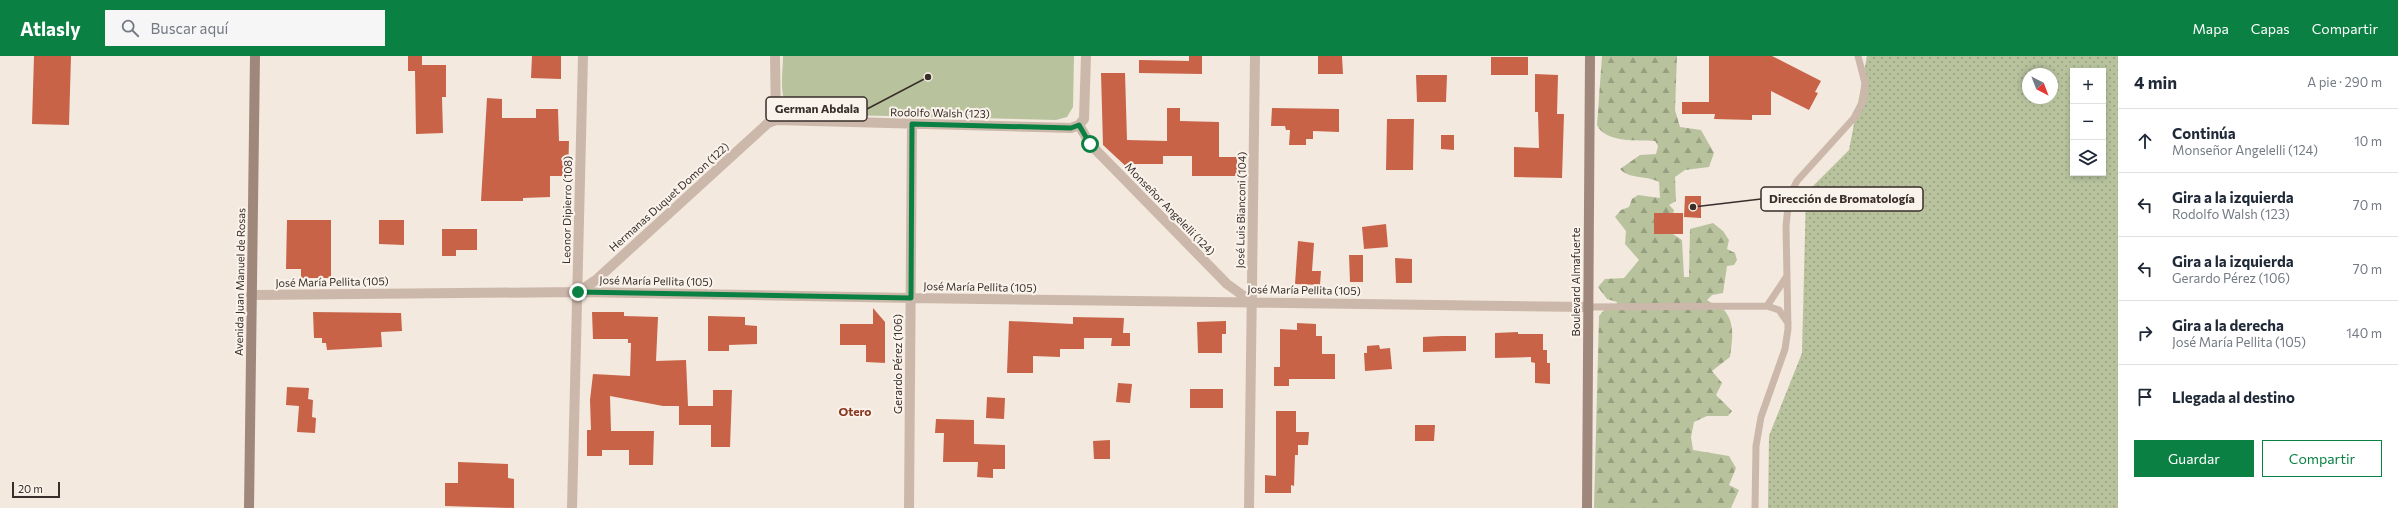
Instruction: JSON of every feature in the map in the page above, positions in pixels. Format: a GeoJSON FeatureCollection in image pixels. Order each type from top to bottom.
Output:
{"type":"FeatureCollection","features":[{"type":"Feature","properties":{"kind":"main road","name":"Avenida Juan Manuel de Rosas"},"geometry":{"type":"LineString","coordinates":[[249,508],[255,56]]}},
{"type":"Feature","properties":{"kind":"main road","name":"Boulevard Almafuerte"},"geometry":{"type":"LineString","coordinates":[[1587,508],[1590,56]]}},
{"type":"Feature","properties":{"kind":"street","name":"Leonor Dipierro (108)"},"geometry":{"type":"LineString","coordinates":[[572,508],[583,56]]}},
{"type":"Feature","properties":{"kind":"street"},"geometry":{"type":"LineString","coordinates":[[775,56],[776,120]]}},
{"type":"Feature","properties":{"kind":"street"},"geometry":{"type":"LineString","coordinates":[[1079,125],[1084,120],[1086,56]]}},
{"type":"Feature","properties":{"kind":"street","name":"José Luis Bianconi (104)"},"geometry":{"type":"LineString","coordinates":[[1249,508],[1255,56]]}},
{"type":"Feature","properties":{"kind":"street","name":"Hermanas Duquet Domon (122)"},"geometry":{"type":"LineString","coordinates":[[578,292],[596,280],[768,123],[776,120]]}},
{"type":"Feature","properties":{"kind":"street","name":"Rodolfo Walsh (123)"},"geometry":{"type":"LineString","coordinates":[[776,120],[1071,128],[1079,125]]}},
{"type":"Feature","properties":{"kind":"street","name":"Gerardo Pérez (106)"},"geometry":{"type":"LineString","coordinates":[[909,508],[912,124]]}},
{"type":"Feature","properties":{"kind":"street","name":"Monseñor Angelelli (124)"},"geometry":{"type":"LineString","coordinates":[[1079,125],[1090,144],[1161,217],[1227,284],[1252,302]]}},
{"type":"Feature","properties":{"kind":"street","name":"José María Pellita (105)"},"geometry":{"type":"LineString","coordinates":[[251,294],[578,292],[911,298],[1588,306]]}},
{"type":"Feature","properties":{"kind":"lane"},"geometry":{"type":"LineString","coordinates":[[1755,508],[1756,446],[1761,416],[1786,349],[1788,323],[1786,226],[1790,197],[1797,181],[1854,118],[1863,101],[1865,83],[1858,56]]}},
{"type":"Feature","properties":{"kind":"lane"},"geometry":{"type":"LineString","coordinates":[[1767,306],[1787,275]]}},
{"type":"Feature","properties":{"kind":"lane"},"geometry":{"type":"LineString","coordinates":[[1588,306],[1767,306],[1778,310],[1788,323]]}},
{"type":"Feature","properties":{"kind":"green space"},"geometry":{"type":"Polygon","coordinates":[[[783,56],[1074,56],[1073,107],[1067,117],[1056,120],[798,114],[791,111],[786,105],[784,98],[782,90],[783,56]]]}},
{"type":"Feature","properties":{"kind":"green space"},"geometry":{"type":"Polygon","coordinates":[[[1602,56],[1677,56],[1675,110],[1680,127],[1701,130],[1714,153],[1709,167],[1685,170],[1675,177],[1676,201],[1669,205],[1674,210],[1671,222],[1673,234],[1682,240],[1684,277],[1689,277],[1690,229],[1713,223],[1723,231],[1729,240],[1727,249],[1735,253],[1737,260],[1734,265],[1727,266],[1723,293],[1712,295],[1707,300],[1720,306],[1730,320],[1732,338],[1730,357],[1712,371],[1722,383],[1716,395],[1732,411],[1728,416],[1707,416],[1694,422],[1691,437],[1693,450],[1729,456],[1736,468],[1729,485],[1739,490],[1731,508],[1594,508],[1599,316],[1605,309],[1616,307],[1617,302],[1607,299],[1598,287],[1605,279],[1624,278],[1639,260],[1625,244],[1626,231],[1615,217],[1621,210],[1629,207],[1632,199],[1638,195],[1660,198],[1659,182],[1629,175],[1620,169],[1640,155],[1656,154],[1658,146],[1655,141],[1615,138],[1601,131],[1597,125],[1602,56]]]}},
{"type":"Feature","properties":{"kind":"green space"},"geometry":{"type":"Polygon","coordinates":[[[1867,56],[2118,56],[2118,508],[1768,508],[1769,436],[1802,353],[1806,193],[1849,150],[1867,56]]]}},
{"type":"Feature","properties":{"kind":"building"},"geometry":{"type":"Polygon","coordinates":[[[34,56],[71,56],[69,125],[32,124],[34,56]]]}},
{"type":"Feature","properties":{"kind":"building"},"geometry":{"type":"Polygon","coordinates":[[[408,56],[422,56],[422,65],[446,65],[446,97],[442,97],[443,133],[416,134],[415,71],[408,71],[408,56]]]}},
{"type":"Feature","properties":{"kind":"building"},"geometry":{"type":"Polygon","coordinates":[[[532,56],[561,56],[561,79],[531,78],[532,56]]]}},
{"type":"Feature","properties":{"kind":"building"},"geometry":{"type":"Polygon","coordinates":[[[1189,56],[1202,56],[1202,74],[1139,73],[1139,60],[1189,61],[1189,56]]]}},
{"type":"Feature","properties":{"kind":"building"},"geometry":{"type":"Polygon","coordinates":[[[1318,56],[1342,56],[1343,74],[1318,74],[1318,56]]]}},
{"type":"Feature","properties":{"kind":"building"},"geometry":{"type":"Polygon","coordinates":[[[1709,56],[1772,56],[1821,81],[1815,92],[1818,93],[1809,110],[1771,91],[1771,115],[1752,115],[1752,120],[1714,119],[1715,114],[1682,114],[1682,102],[1709,102],[1709,56]]]}},
{"type":"Feature","properties":{"kind":"building"},"geometry":{"type":"Polygon","coordinates":[[[1491,57],[1528,57],[1528,75],[1491,75],[1491,57]]]}},
{"type":"Feature","properties":{"kind":"building"},"geometry":{"type":"Polygon","coordinates":[[[1101,73],[1125,73],[1127,140],[1167,141],[1167,108],[1180,108],[1180,121],[1219,122],[1219,157],[1237,157],[1237,176],[1192,176],[1192,156],[1163,156],[1163,164],[1131,164],[1131,171],[1103,145],[1101,73]]]}},
{"type":"Feature","properties":{"kind":"building"},"geometry":{"type":"Polygon","coordinates":[[[1535,74],[1558,75],[1557,114],[1564,114],[1562,178],[1514,177],[1514,147],[1539,148],[1538,112],[1535,112],[1535,74]]]}},
{"type":"Feature","properties":{"kind":"building"},"geometry":{"type":"Polygon","coordinates":[[[1416,75],[1447,75],[1446,102],[1417,102],[1416,75]]]}},
{"type":"Feature","properties":{"kind":"building"},"geometry":{"type":"Polygon","coordinates":[[[487,98],[502,99],[502,118],[536,118],[536,109],[558,109],[559,141],[569,141],[568,176],[550,176],[550,197],[523,198],[523,201],[481,201],[487,98]]]}},
{"type":"Feature","properties":{"kind":"building"},"geometry":{"type":"Polygon","coordinates":[[[1272,108],[1339,109],[1339,132],[1313,131],[1313,139],[1306,139],[1306,145],[1289,145],[1290,130],[1286,130],[1285,126],[1271,126],[1272,108]]]}},
{"type":"Feature","properties":{"kind":"building"},"geometry":{"type":"Polygon","coordinates":[[[1387,119],[1414,119],[1413,170],[1386,170],[1387,119]]]}},
{"type":"Feature","properties":{"kind":"building"},"geometry":{"type":"Polygon","coordinates":[[[1441,135],[1454,135],[1454,150],[1441,149],[1441,135]]]}},
{"type":"Feature","properties":{"kind":"building"},"geometry":{"type":"Polygon","coordinates":[[[1685,196],[1701,196],[1701,218],[1684,217],[1685,196]]]}},
{"type":"Feature","properties":{"kind":"building"},"geometry":{"type":"Polygon","coordinates":[[[1654,213],[1683,213],[1683,234],[1654,234],[1654,213]]]}},
{"type":"Feature","properties":{"kind":"building"},"geometry":{"type":"Polygon","coordinates":[[[287,220],[331,220],[331,278],[301,278],[301,269],[286,269],[287,220]]]}},
{"type":"Feature","properties":{"kind":"building"},"geometry":{"type":"Polygon","coordinates":[[[379,220],[404,220],[404,245],[379,244],[379,220]]]}},
{"type":"Feature","properties":{"kind":"building"},"geometry":{"type":"Polygon","coordinates":[[[1386,224],[1388,247],[1364,249],[1362,227],[1386,224]]]}},
{"type":"Feature","properties":{"kind":"building"},"geometry":{"type":"Polygon","coordinates":[[[442,229],[477,229],[477,250],[456,250],[456,256],[442,256],[442,229]]]}},
{"type":"Feature","properties":{"kind":"building"},"geometry":{"type":"Polygon","coordinates":[[[1298,241],[1314,243],[1312,271],[1321,271],[1320,285],[1295,284],[1298,241]]]}},
{"type":"Feature","properties":{"kind":"building"},"geometry":{"type":"Polygon","coordinates":[[[1349,255],[1363,255],[1363,282],[1350,282],[1349,255]]]}},
{"type":"Feature","properties":{"kind":"building"},"geometry":{"type":"Polygon","coordinates":[[[1395,258],[1412,259],[1412,283],[1396,283],[1395,258]]]}},
{"type":"Feature","properties":{"kind":"building"},"geometry":{"type":"Polygon","coordinates":[[[873,308],[885,322],[885,363],[866,362],[866,345],[840,345],[840,324],[873,324],[873,308]]]}},
{"type":"Feature","properties":{"kind":"building"},"geometry":{"type":"Polygon","coordinates":[[[313,312],[401,313],[402,331],[381,332],[382,347],[327,350],[326,343],[322,343],[322,338],[314,338],[313,312]]]}},
{"type":"Feature","properties":{"kind":"building"},"geometry":{"type":"Polygon","coordinates":[[[592,312],[624,312],[624,316],[658,317],[656,361],[686,360],[688,406],[713,406],[713,390],[732,390],[730,447],[711,447],[711,425],[679,425],[679,406],[663,406],[610,396],[611,431],[654,431],[653,465],[629,465],[629,450],[602,450],[602,456],[587,456],[587,430],[591,430],[590,400],[593,374],[630,376],[631,343],[628,343],[628,339],[593,339],[592,312]]]}},
{"type":"Feature","properties":{"kind":"building"},"geometry":{"type":"Polygon","coordinates":[[[708,316],[745,317],[745,325],[757,326],[757,344],[729,345],[729,351],[708,351],[708,316]]]}},
{"type":"Feature","properties":{"kind":"building"},"geometry":{"type":"Polygon","coordinates":[[[1073,317],[1124,318],[1123,333],[1130,333],[1130,346],[1111,346],[1112,338],[1084,338],[1084,349],[1060,349],[1060,357],[1033,356],[1033,373],[1007,373],[1009,321],[1073,324],[1073,317]]]}},
{"type":"Feature","properties":{"kind":"building"},"geometry":{"type":"Polygon","coordinates":[[[1226,321],[1226,334],[1222,334],[1222,353],[1198,353],[1197,322],[1226,321]]]}},
{"type":"Feature","properties":{"kind":"building"},"geometry":{"type":"Polygon","coordinates":[[[1297,323],[1316,324],[1316,336],[1322,336],[1322,354],[1335,354],[1335,379],[1289,379],[1289,386],[1274,386],[1274,367],[1280,367],[1280,329],[1297,330],[1297,323]]]}},
{"type":"Feature","properties":{"kind":"building"},"geometry":{"type":"Polygon","coordinates":[[[1518,332],[1518,334],[1543,334],[1543,350],[1547,350],[1547,363],[1550,363],[1550,384],[1535,383],[1535,363],[1531,362],[1531,357],[1495,358],[1495,333],[1518,332]]]}},
{"type":"Feature","properties":{"kind":"building"},"geometry":{"type":"Polygon","coordinates":[[[1466,336],[1466,351],[1423,352],[1423,337],[1466,336]]]}},
{"type":"Feature","properties":{"kind":"building"},"geometry":{"type":"Polygon","coordinates":[[[1379,345],[1380,349],[1390,348],[1392,369],[1365,371],[1364,353],[1367,353],[1367,346],[1379,345]]]}},
{"type":"Feature","properties":{"kind":"building"},"geometry":{"type":"Polygon","coordinates":[[[1118,383],[1132,384],[1130,403],[1116,402],[1118,383]]]}},
{"type":"Feature","properties":{"kind":"building"},"geometry":{"type":"Polygon","coordinates":[[[287,387],[309,388],[308,399],[313,400],[312,417],[316,418],[315,433],[297,432],[299,406],[286,405],[287,387]]]}},
{"type":"Feature","properties":{"kind":"building"},"geometry":{"type":"Polygon","coordinates":[[[1190,389],[1223,389],[1223,408],[1190,408],[1190,389]]]}},
{"type":"Feature","properties":{"kind":"building"},"geometry":{"type":"Polygon","coordinates":[[[987,397],[1005,398],[1004,419],[986,418],[987,397]]]}},
{"type":"Feature","properties":{"kind":"building"},"geometry":{"type":"Polygon","coordinates":[[[1276,411],[1296,411],[1296,432],[1309,432],[1308,445],[1298,445],[1298,455],[1295,455],[1294,486],[1291,485],[1291,493],[1265,493],[1265,475],[1276,476],[1276,411]]]}},
{"type":"Feature","properties":{"kind":"building"},"geometry":{"type":"Polygon","coordinates":[[[936,419],[974,420],[974,444],[1005,445],[1005,469],[993,469],[993,478],[977,477],[978,462],[943,462],[944,433],[935,433],[936,419]]]}},
{"type":"Feature","properties":{"kind":"building"},"geometry":{"type":"Polygon","coordinates":[[[1415,425],[1435,425],[1434,441],[1415,441],[1415,425]]]}},
{"type":"Feature","properties":{"kind":"building"},"geometry":{"type":"Polygon","coordinates":[[[1110,440],[1110,459],[1094,459],[1093,441],[1110,440]]]}},
{"type":"Feature","properties":{"kind":"building"},"geometry":{"type":"Polygon","coordinates":[[[458,462],[508,464],[508,478],[514,479],[514,508],[445,506],[445,483],[458,483],[458,462]]]}},
{"type":"Feature","properties":{"kind":"place","name":"German Abdala"},"geometry":{"type":"Point","coordinates":[928,77]}},
{"type":"Feature","properties":{"kind":"place","name":"Dirección de Bromatología"},"geometry":{"type":"Point","coordinates":[1693,207]}},
{"type":"Feature","properties":{"kind":"district","name":"Otero"},"geometry":{"type":"Point","coordinates":[855,412]}},
{"type":"Feature","properties":{"kind":"route"},"geometry":{"type":"LineString","coordinates":[[578,292],[911,298],[912,124],[1071,128],[1079,125],[1090,144]]}}]}
